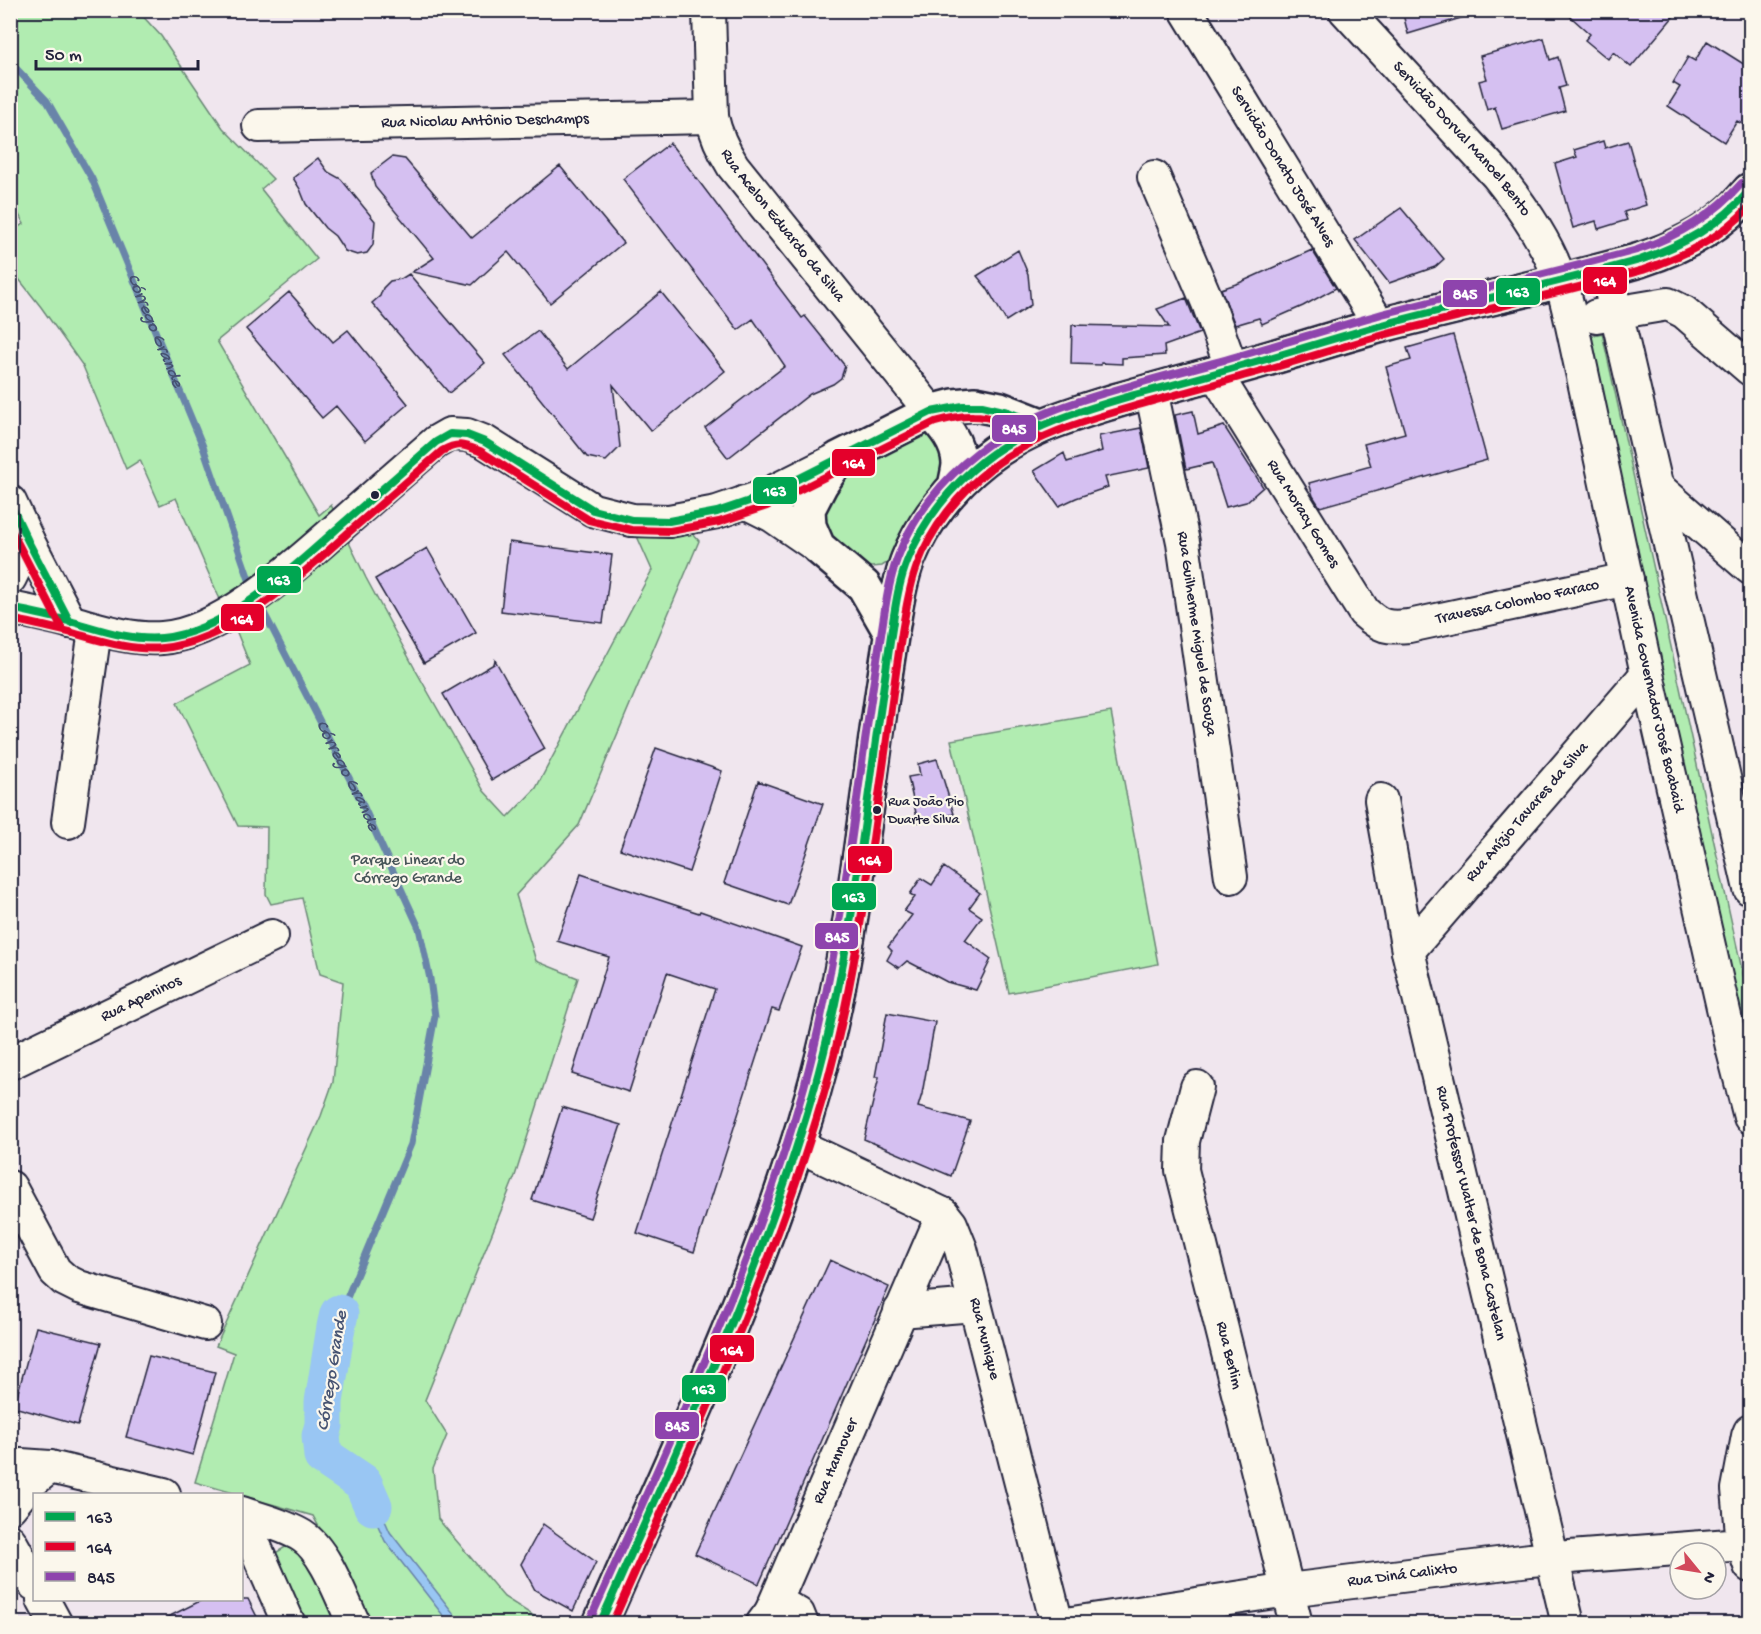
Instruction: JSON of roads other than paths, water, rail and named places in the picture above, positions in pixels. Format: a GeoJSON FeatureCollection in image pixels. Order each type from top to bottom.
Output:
{"type":"FeatureCollection","features":[{"type":"Feature","properties":{"kind":"main road"},"geometry":{"type":"LineString","coordinates":[[600,1623],[727,1331],[776,1208],[813,1092],[839,981],[891,633],[903,574],[926,523],[955,487],[981,462],[1014,438],[1041,425],[1151,390],[1380,326],[1606,269],[1663,252],[1700,234],[1728,214],[1750,190]]}},
{"type":"Feature","properties":{"kind":"main road"},"geometry":{"type":"LineString","coordinates":[[891,633],[864,586],[818,547],[808,526],[808,509],[838,459],[931,412],[954,406],[975,404],[1000,409],[1041,425]]}},
{"type":"Feature","properties":{"kind":"main road"},"geometry":{"type":"LineString","coordinates":[[931,412],[945,427],[954,443],[959,463],[955,487]]}},
{"type":"Feature","properties":{"kind":"main road"},"geometry":{"type":"LineString","coordinates":[[850,573],[872,577],[890,572],[908,560]]}},
{"type":"Feature","properties":{"kind":"street","name":"Rua Acelon Eduardo da Silva"},"geometry":{"type":"LineString","coordinates":[[709,10],[712,117],[722,149],[733,166],[931,412]]}},
{"type":"Feature","properties":{"kind":"street","name":"Servidão Donato José Alves"},"geometry":{"type":"LineString","coordinates":[[1186,10],[1380,326]]}},
{"type":"Feature","properties":{"kind":"street","name":"Servidão Dorval Manoel Bento"},"geometry":{"type":"LineString","coordinates":[[1345,10],[1520,203],[1560,280]]}},
{"type":"Feature","properties":{"kind":"street","name":"Rua Nicolau Antônio Deschamps"},"geometry":{"type":"LineString","coordinates":[[260,126],[712,117]]}},
{"type":"Feature","properties":{"kind":"street","name":"Rua Moracy Gomes"},"geometry":{"type":"LineString","coordinates":[[1154,177],[1208,303],[1223,371],[1364,612],[1377,623],[1392,627],[1409,626]]}},
{"type":"Feature","properties":{"kind":"street"},"geometry":{"type":"LineString","coordinates":[[1606,269],[1748,872]]}},
{"type":"Feature","properties":{"kind":"street","name":"Avenida Governador José Boabaid"},"geometry":{"type":"LineString","coordinates":[[1560,280],[1571,321],[1647,674],[1742,1046],[1750,1117]]}},
{"type":"Feature","properties":{"kind":"street"},"geometry":{"type":"LineString","coordinates":[[1571,321],[1668,304],[1675,307],[1750,369]]}},
{"type":"Feature","properties":{"kind":"street","name":"Rua Guilherme Miguel de Souza"},"geometry":{"type":"LineString","coordinates":[[1151,390],[1183,542],[1231,877]]}},
{"type":"Feature","properties":{"kind":"street"},"geometry":{"type":"LineString","coordinates":[[10,608],[127,636],[163,638],[191,631],[222,618],[268,587],[436,442],[450,434],[468,435],[485,442],[593,510],[632,520],[669,521],[717,512],[764,496],[838,459]]}},
{"type":"Feature","properties":{"kind":"street"},"geometry":{"type":"LineString","coordinates":[[1657,487],[1750,568]]}},
{"type":"Feature","properties":{"kind":"street"},"geometry":{"type":"LineString","coordinates":[[10,501],[28,541],[82,626],[68,822]]}},
{"type":"Feature","properties":{"kind":"street"},"geometry":{"type":"LineString","coordinates":[[745,502],[773,516],[818,547]]}},
{"type":"Feature","properties":{"kind":"street"},"geometry":{"type":"LineString","coordinates":[[10,578],[28,541]]}},
{"type":"Feature","properties":{"kind":"street","name":"Travessa Colombo Faraco"},"geometry":{"type":"LineString","coordinates":[[1409,626],[1627,579]]}},
{"type":"Feature","properties":{"kind":"street","name":"Rua Anízio Tavares da Silva"},"geometry":{"type":"LineString","coordinates":[[1408,951],[1647,674]]}},
{"type":"Feature","properties":{"kind":"street","name":"Rua Professor Walter de Bona Castelan"},"geometry":{"type":"LineString","coordinates":[[1381,800],[1408,951],[1568,1623]]}},
{"type":"Feature","properties":{"kind":"street","name":"Rua Apeninos"},"geometry":{"type":"LineString","coordinates":[[10,1063],[272,936]]}},
{"type":"Feature","properties":{"kind":"street","name":"Rua Berlim"},"geometry":{"type":"LineString","coordinates":[[1197,1087],[1183,1142],[1182,1170],[1296,1623]]}},
{"type":"Feature","properties":{"kind":"street"},"geometry":{"type":"LineString","coordinates":[[797,1145],[943,1214]]}},
{"type":"Feature","properties":{"kind":"street"},"geometry":{"type":"LineString","coordinates":[[10,1187],[55,1271],[65,1280],[79,1287],[205,1324]]}},
{"type":"Feature","properties":{"kind":"street","name":"Rua Munique"},"geometry":{"type":"LineString","coordinates":[[943,1214],[957,1236],[1057,1623]]}},
{"type":"Feature","properties":{"kind":"street","name":"Rua Hannover"},"geometry":{"type":"LineString","coordinates":[[766,1618],[943,1214]]}},
{"type":"Feature","properties":{"kind":"street"},"geometry":{"type":"LineString","coordinates":[[900,1311],[975,1305]]}},
{"type":"Feature","properties":{"kind":"street"},"geometry":{"type":"LineString","coordinates":[[1747,1555],[1738,1489],[1750,1431]]}},
{"type":"Feature","properties":{"kind":"street"},"geometry":{"type":"LineString","coordinates":[[10,1466],[50,1467],[160,1493]]}},
{"type":"Feature","properties":{"kind":"street"},"geometry":{"type":"LineString","coordinates":[[10,1507],[30,1483],[50,1467]]}},
{"type":"Feature","properties":{"kind":"street"},"geometry":{"type":"LineString","coordinates":[[243,1515],[282,1526],[305,1537],[321,1554],[354,1623]]}},
{"type":"Feature","properties":{"kind":"street"},"geometry":{"type":"LineString","coordinates":[[243,1517],[289,1623]]}},
{"type":"Feature","properties":{"kind":"street"},"geometry":{"type":"LineString","coordinates":[[10,1541],[33,1582]]}},
{"type":"Feature","properties":{"kind":"street","name":"Rua Diná Calixto"},"geometry":{"type":"LineString","coordinates":[[1066,1623],[1288,1590],[1551,1558],[1747,1555]]}},
{"type":"Feature","properties":{"kind":"street"},"geometry":{"type":"LineString","coordinates":[[44,1601],[56,1623]]}},
{"type":"Feature","properties":{"kind":"street"},"geometry":{"type":"LineString","coordinates":[[766,1618],[786,1607],[798,1614],[802,1623]]}},
{"type":"Feature","properties":{"kind":"water"},"geometry":{"type":"Polygon","coordinates":[[[332,1311],[339,1314],[324,1425],[330,1448],[367,1480],[390,1532],[461,1623],[449,1623],[385,1541],[360,1486],[352,1481],[326,1452],[319,1418],[332,1311]]]}},
{"type":"Feature","properties":{"kind":"waterway","name":"Córrego Grande"},"geometry":{"type":"LineString","coordinates":[[10,62],[47,101],[92,179],[202,444],[252,588]]}},
{"type":"Feature","properties":{"kind":"waterway","name":"Córrego Grande"},"geometry":{"type":"LineString","coordinates":[[259,603],[361,801],[419,928],[435,1016],[411,1144],[339,1314]]}},
{"type":"Feature","properties":{"kind":"waterway","name":"Córrego Grande"},"geometry":{"type":"LineString","coordinates":[[339,1314],[324,1402],[324,1425],[321,1436],[323,1456],[363,1483],[373,1506]]}},
{"type":"Feature","properties":{"kind":"place","name":"Rua João Pio Duarte Silva"},"geometry":{"type":"Point","coordinates":[877,810]}},
{"type":"Feature","properties":{"kind":"park label","name":"Parque Linear do Córrego Grande"},"geometry":{"type":"Point","coordinates":[408,870]}}]}
